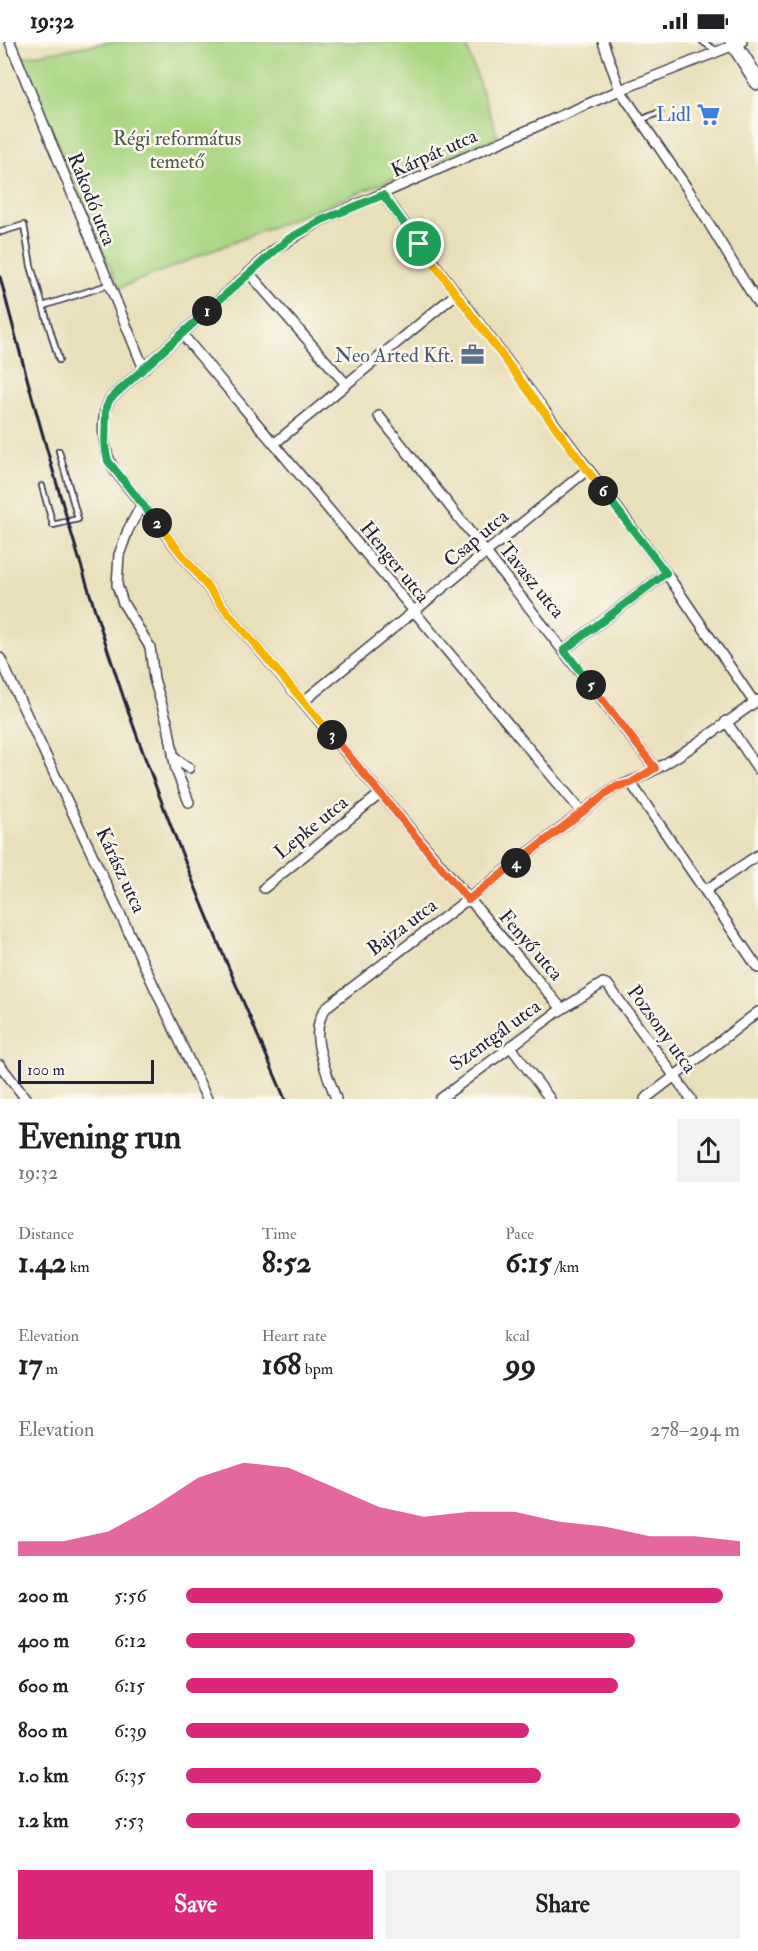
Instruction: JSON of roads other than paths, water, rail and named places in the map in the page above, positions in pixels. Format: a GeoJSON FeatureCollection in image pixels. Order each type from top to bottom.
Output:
{"type":"FeatureCollection","features":[{"type":"Feature","properties":{"kind":"main road"},"geometry":{"type":"LineString","coordinates":[[737,43],[758,82]]}},
{"type":"Feature","properties":{"kind":"street","name":"Rakodó utca"},"geometry":{"type":"LineString","coordinates":[[10,42],[144,369]]}},
{"type":"Feature","properties":{"kind":"street"},"geometry":{"type":"LineString","coordinates":[[603,42],[620,90],[691,194],[758,304]]}},
{"type":"Feature","properties":{"kind":"street","name":"Kárpát utca"},"geometry":{"type":"LineString","coordinates":[[144,369],[274,250],[322,220],[620,90],[737,43]]}},
{"type":"Feature","properties":{"kind":"street"},"geometry":{"type":"LineString","coordinates":[[383,195],[666,573],[756,701]]}},
{"type":"Feature","properties":{"kind":"street"},"geometry":{"type":"LineString","coordinates":[[249,273],[346,384]]}},
{"type":"Feature","properties":{"kind":"street"},"geometry":{"type":"LineString","coordinates":[[275,443],[456,294]]}},
{"type":"Feature","properties":{"kind":"street","name":"Henger utca"},"geometry":{"type":"LineString","coordinates":[[182,334],[582,812]]}},
{"type":"Feature","properties":{"kind":"street","name":"Fenyő utca"},"geometry":{"type":"LineString","coordinates":[[144,369],[108,403],[105,447],[108,461],[229,614],[562,1009]]}},
{"type":"Feature","properties":{"kind":"street","name":"Tavasz utca"},"geometry":{"type":"LineString","coordinates":[[379,416],[655,768]]}},
{"type":"Feature","properties":{"kind":"street","name":"Csap utca"},"geometry":{"type":"LineString","coordinates":[[304,701],[414,614],[587,470]]}},
{"type":"Feature","properties":{"kind":"street"},"geometry":{"type":"LineString","coordinates":[[142,504],[119,555],[116,578],[123,603],[150,647],[154,679],[168,725],[173,757],[189,802]]}},
{"type":"Feature","properties":{"kind":"street"},"geometry":{"type":"LineString","coordinates":[[564,650],[666,573]]}},
{"type":"Feature","properties":{"kind":"street","name":"Kárász utca"},"geometry":{"type":"LineString","coordinates":[[0,658],[207,1099]]}},
{"type":"Feature","properties":{"kind":"street","name":"Bajza utca"},"geometry":{"type":"LineString","coordinates":[[336,1099],[318,1042],[318,1024],[322,1011],[615,787],[631,783],[756,701]]}},
{"type":"Feature","properties":{"kind":"street"},"geometry":{"type":"LineString","coordinates":[[726,722],[758,769]]}},
{"type":"Feature","properties":{"kind":"street"},"geometry":{"type":"LineString","coordinates":[[173,757],[189,768]]}},
{"type":"Feature","properties":{"kind":"street"},"geometry":{"type":"LineString","coordinates":[[631,783],[758,968]]}},
{"type":"Feature","properties":{"kind":"street","name":"Lepke utca"},"geometry":{"type":"LineString","coordinates":[[264,888],[380,794]]}},
{"type":"Feature","properties":{"kind":"street"},"geometry":{"type":"LineString","coordinates":[[706,890],[758,855]]}},
{"type":"Feature","properties":{"kind":"street","name":"Szentgál utca"},"geometry":{"type":"LineString","coordinates":[[440,1099],[510,1046],[603,983]]}},
{"type":"Feature","properties":{"kind":"street","name":"Pozsony utca"},"geometry":{"type":"LineString","coordinates":[[603,983],[608,985],[691,1099]]}},
{"type":"Feature","properties":{"kind":"street"},"geometry":{"type":"LineString","coordinates":[[645,1099],[758,1012]]}},
{"type":"Feature","properties":{"kind":"street"},"geometry":{"type":"LineString","coordinates":[[510,1046],[550,1099]]}},
{"type":"Feature","properties":{"kind":"street"},"geometry":{"type":"LineString","coordinates":[[0,1065],[27,1099]]}},
{"type":"Feature","properties":{"kind":"lane"},"geometry":{"type":"LineString","coordinates":[[703,42],[717,51]]}},
{"type":"Feature","properties":{"kind":"lane"},"geometry":{"type":"LineString","coordinates":[[641,121],[660,112]]}},
{"type":"Feature","properties":{"kind":"lane"},"geometry":{"type":"LineString","coordinates":[[1,232],[24,225],[31,266],[59,360]]}},
{"type":"Feature","properties":{"kind":"lane"},"geometry":{"type":"LineString","coordinates":[[43,306],[108,285]]}},
{"type":"Feature","properties":{"kind":"lane"},"geometry":{"type":"LineString","coordinates":[[42,486],[53,525],[78,519],[58,451]]}},
{"type":"Feature","properties":{"kind":"railway"},"geometry":{"type":"LineString","coordinates":[[0,277],[58,489],[124,699],[181,851],[285,1099]]}},
{"type":"Feature","properties":{"kind":"place","name":"Lidl"},"geometry":{"type":"Point","coordinates":[709,114]}},
{"type":"Feature","properties":{"kind":"place","name":"Neo Arted Kft."},"geometry":{"type":"Point","coordinates":[472,355]}},
{"type":"Feature","properties":{"kind":"park label","name":"Régi református temető"},"geometry":{"type":"Point","coordinates":[177,150]}}]}
